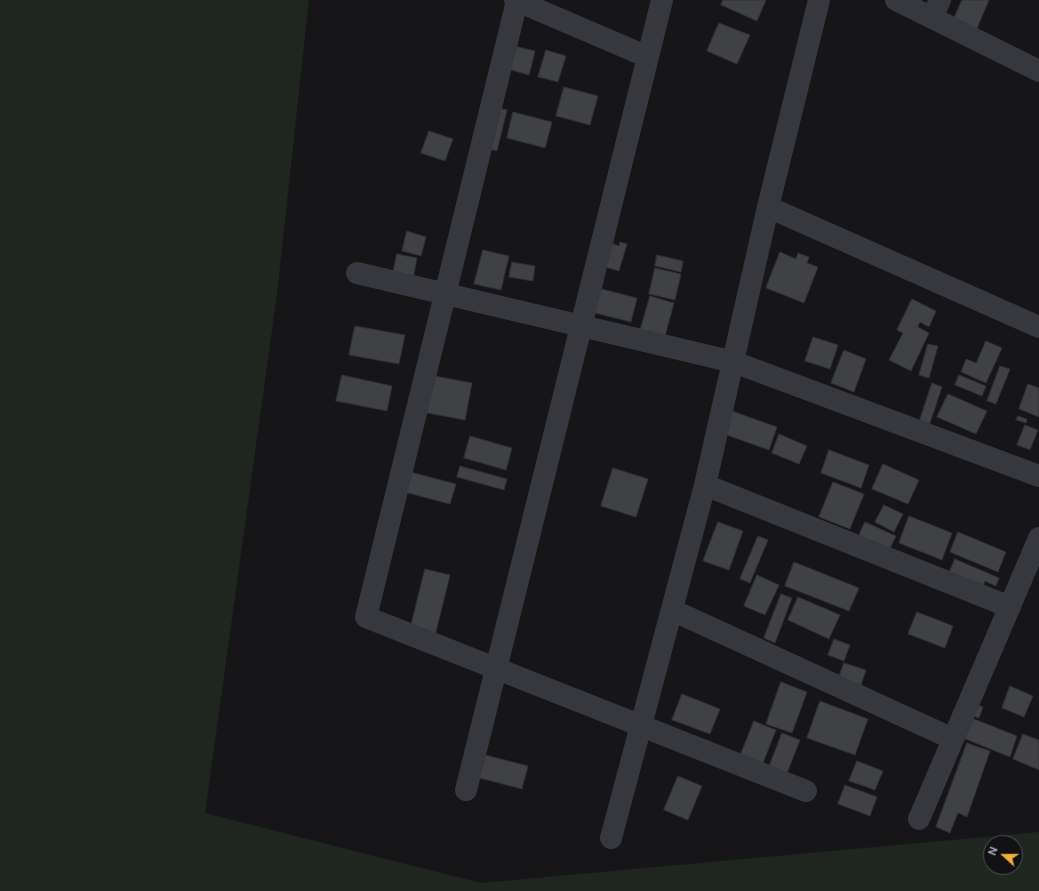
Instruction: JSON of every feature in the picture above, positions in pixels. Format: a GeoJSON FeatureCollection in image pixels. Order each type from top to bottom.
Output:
{"type":"FeatureCollection","features":[{"type":"Feature","properties":{"kind":"street"},"geometry":{"type":"LineString","coordinates":[[648,57],[516,0],[366,616],[806,792]]}},
{"type":"Feature","properties":{"kind":"street"},"geometry":{"type":"LineString","coordinates":[[466,790],[662,0]]}},
{"type":"Feature","properties":{"kind":"street"},"geometry":{"type":"LineString","coordinates":[[611,838],[705,485],[768,207],[819,0]]}},
{"type":"Feature","properties":{"kind":"street"},"geometry":{"type":"LineString","coordinates":[[896,0],[936,9],[1039,71]]}},
{"type":"Feature","properties":{"kind":"street"},"geometry":{"type":"LineString","coordinates":[[768,207],[1039,327]]}},
{"type":"Feature","properties":{"kind":"street"},"geometry":{"type":"LineString","coordinates":[[356,273],[734,362],[1039,476]]}},
{"type":"Feature","properties":{"kind":"street"},"geometry":{"type":"LineString","coordinates":[[705,485],[1010,607]]}},
{"type":"Feature","properties":{"kind":"street"},"geometry":{"type":"LineString","coordinates":[[919,819],[1039,538]]}},
{"type":"Feature","properties":{"kind":"street"},"geometry":{"type":"LineString","coordinates":[[672,610],[954,739]]}},
{"type":"Feature","properties":{"kind":"shaded area"},"geometry":{"type":"Polygon","coordinates":[[[0,0],[309,0],[277,294],[205,813],[481,883],[983,837],[983,875],[1023,875],[1023,835],[1006,835],[1039,832],[1039,891],[0,891],[0,0]]]}},
{"type":"Feature","properties":{"kind":"building"},"geometry":{"type":"Polygon","coordinates":[[[723,0],[766,0],[757,21],[721,5],[723,0]]]}},
{"type":"Feature","properties":{"kind":"building"},"geometry":{"type":"Polygon","coordinates":[[[962,0],[989,0],[972,40],[949,30],[962,0]]]}},
{"type":"Feature","properties":{"kind":"building"},"geometry":{"type":"Polygon","coordinates":[[[719,23],[750,35],[737,64],[707,51],[719,23]]]}},
{"type":"Feature","properties":{"kind":"building"},"geometry":{"type":"Polygon","coordinates":[[[506,44],[535,51],[529,75],[500,67],[506,44]]]}},
{"type":"Feature","properties":{"kind":"building"},"geometry":{"type":"Polygon","coordinates":[[[546,50],[566,56],[558,82],[538,77],[546,50]]]}},
{"type":"Feature","properties":{"kind":"building"},"geometry":{"type":"Polygon","coordinates":[[[564,87],[598,96],[590,125],[556,116],[564,87]]]}},
{"type":"Feature","properties":{"kind":"building"},"geometry":{"type":"Polygon","coordinates":[[[491,106],[507,110],[497,151],[481,147],[491,106]]]}},
{"type":"Feature","properties":{"kind":"building"},"geometry":{"type":"Polygon","coordinates":[[[513,112],[552,122],[545,148],[507,138],[513,112]]]}},
{"type":"Feature","properties":{"kind":"building"},"geometry":{"type":"Polygon","coordinates":[[[429,131],[453,139],[445,161],[421,153],[429,131]]]}},
{"type":"Feature","properties":{"kind":"building"},"geometry":{"type":"Polygon","coordinates":[[[407,231],[426,237],[421,256],[402,251],[407,231]]]}},
{"type":"Feature","properties":{"kind":"building"},"geometry":{"type":"Polygon","coordinates":[[[608,242],[619,246],[620,242],[627,244],[619,271],[594,264],[608,242]]]}},
{"type":"Feature","properties":{"kind":"building"},"geometry":{"type":"Polygon","coordinates":[[[483,250],[509,256],[501,290],[474,284],[483,250]]]}},
{"type":"Feature","properties":{"kind":"building"},"geometry":{"type":"Polygon","coordinates":[[[780,252],[796,259],[798,253],[809,257],[807,263],[818,267],[804,303],[766,288],[780,252]]]}},
{"type":"Feature","properties":{"kind":"building"},"geometry":{"type":"Polygon","coordinates":[[[397,254],[417,258],[411,291],[390,287],[397,254]]]}},
{"type":"Feature","properties":{"kind":"building"},"geometry":{"type":"Polygon","coordinates":[[[657,255],[683,261],[681,272],[655,266],[657,255]]]}},
{"type":"Feature","properties":{"kind":"building"},"geometry":{"type":"Polygon","coordinates":[[[512,262],[535,266],[533,281],[509,277],[512,262]]]}},
{"type":"Feature","properties":{"kind":"building"},"geometry":{"type":"Polygon","coordinates":[[[655,268],[681,274],[675,300],[649,294],[655,268]]]}},
{"type":"Feature","properties":{"kind":"building"},"geometry":{"type":"Polygon","coordinates":[[[590,286],[637,298],[631,322],[583,310],[590,286]]]}},
{"type":"Feature","properties":{"kind":"building"},"geometry":{"type":"Polygon","coordinates":[[[650,296],[674,303],[661,351],[636,345],[650,296]]]}},
{"type":"Feature","properties":{"kind":"building"},"geometry":{"type":"Polygon","coordinates":[[[912,299],[936,311],[929,327],[920,322],[918,327],[929,333],[911,371],[889,360],[903,333],[897,330],[912,299]]]}},
{"type":"Feature","properties":{"kind":"building"},"geometry":{"type":"Polygon","coordinates":[[[355,326],[405,335],[399,364],[349,355],[355,326]]]}},
{"type":"Feature","properties":{"kind":"building"},"geometry":{"type":"Polygon","coordinates":[[[813,337],[838,345],[830,369],[805,361],[813,337]]]}},
{"type":"Feature","properties":{"kind":"building"},"geometry":{"type":"Polygon","coordinates":[[[986,341],[1002,348],[986,383],[961,372],[966,359],[976,363],[986,341]]]}},
{"type":"Feature","properties":{"kind":"building"},"geometry":{"type":"Polygon","coordinates":[[[928,344],[938,346],[929,378],[919,375],[928,344]]]}},
{"type":"Feature","properties":{"kind":"building"},"geometry":{"type":"Polygon","coordinates":[[[844,350],[866,359],[854,392],[831,383],[844,350]]]}},
{"type":"Feature","properties":{"kind":"building"},"geometry":{"type":"Polygon","coordinates":[[[1000,366],[1010,369],[996,404],[987,401],[1000,366]]]}},
{"type":"Feature","properties":{"kind":"building"},"geometry":{"type":"Polygon","coordinates":[[[424,374],[472,383],[465,420],[417,411],[424,374]]]}},
{"type":"Feature","properties":{"kind":"building"},"geometry":{"type":"Polygon","coordinates":[[[342,375],[392,386],[387,411],[336,401],[342,375]]]}},
{"type":"Feature","properties":{"kind":"building"},"geometry":{"type":"Polygon","coordinates":[[[959,375],[986,386],[982,396],[955,385],[959,375]]]}},
{"type":"Feature","properties":{"kind":"building"},"geometry":{"type":"Polygon","coordinates":[[[932,383],[942,387],[929,426],[919,423],[932,383]]]}},
{"type":"Feature","properties":{"kind":"building"},"geometry":{"type":"Polygon","coordinates":[[[1028,384],[1039,388],[1039,417],[1019,409],[1028,384]]]}},
{"type":"Feature","properties":{"kind":"building"},"geometry":{"type":"Polygon","coordinates":[[[948,394],[987,411],[976,434],[937,417],[948,394]]]}},
{"type":"Feature","properties":{"kind":"building"},"geometry":{"type":"Polygon","coordinates":[[[732,411],[777,427],[769,450],[724,434],[732,411]]]}},
{"type":"Feature","properties":{"kind":"building"},"geometry":{"type":"Polygon","coordinates":[[[1018,416],[1027,419],[1026,423],[1016,420],[1018,416]]]}},
{"type":"Feature","properties":{"kind":"building"},"geometry":{"type":"Polygon","coordinates":[[[1025,425],[1038,430],[1030,450],[1017,445],[1025,425]]]}},
{"type":"Feature","properties":{"kind":"building"},"geometry":{"type":"Polygon","coordinates":[[[779,434],[807,446],[799,464],[772,453],[779,434]]]}},
{"type":"Feature","properties":{"kind":"building"},"geometry":{"type":"Polygon","coordinates":[[[470,436],[512,448],[506,470],[464,458],[470,436]]]}},
{"type":"Feature","properties":{"kind":"building"},"geometry":{"type":"Polygon","coordinates":[[[829,450],[869,465],[861,488],[821,473],[829,450]]]}},
{"type":"Feature","properties":{"kind":"building"},"geometry":{"type":"Polygon","coordinates":[[[883,464],[919,480],[908,504],[872,489],[883,464]]]}},
{"type":"Feature","properties":{"kind":"building"},"geometry":{"type":"Polygon","coordinates":[[[460,466],[507,479],[504,490],[457,477],[460,466]]]}},
{"type":"Feature","properties":{"kind":"building"},"geometry":{"type":"Polygon","coordinates":[[[613,468],[648,479],[636,517],[601,506],[613,468]]]}},
{"type":"Feature","properties":{"kind":"building"},"geometry":{"type":"Polygon","coordinates":[[[403,470],[456,484],[450,504],[397,490],[403,470]]]}},
{"type":"Feature","properties":{"kind":"building"},"geometry":{"type":"Polygon","coordinates":[[[833,482],[864,494],[850,529],[819,517],[833,482]]]}},
{"type":"Feature","properties":{"kind":"building"},"geometry":{"type":"Polygon","coordinates":[[[884,505],[903,514],[894,532],[875,522],[884,505]]]}},
{"type":"Feature","properties":{"kind":"building"},"geometry":{"type":"Polygon","coordinates":[[[909,516],[952,533],[942,560],[899,543],[909,516]]]}},
{"type":"Feature","properties":{"kind":"building"},"geometry":{"type":"Polygon","coordinates":[[[718,522],[743,531],[729,570],[703,561],[718,522]]]}},
{"type":"Feature","properties":{"kind":"building"},"geometry":{"type":"Polygon","coordinates":[[[865,522],[896,536],[890,548],[855,544],[865,522]]]}},
{"type":"Feature","properties":{"kind":"building"},"geometry":{"type":"Polygon","coordinates":[[[958,532],[1006,552],[998,572],[950,552],[958,532]]]}},
{"type":"Feature","properties":{"kind":"building"},"geometry":{"type":"Polygon","coordinates":[[[758,536],[768,540],[750,583],[740,579],[758,536]]]}},
{"type":"Feature","properties":{"kind":"building"},"geometry":{"type":"Polygon","coordinates":[[[955,559],[999,578],[996,586],[985,581],[981,592],[947,578],[955,559]]]}},
{"type":"Feature","properties":{"kind":"building"},"geometry":{"type":"Polygon","coordinates":[[[794,562],[859,588],[849,611],[785,586],[794,562]]]}},
{"type":"Feature","properties":{"kind":"building"},"geometry":{"type":"Polygon","coordinates":[[[425,569],[450,575],[432,648],[407,642],[425,569]]]}},
{"type":"Feature","properties":{"kind":"building"},"geometry":{"type":"Polygon","coordinates":[[[757,575],[779,585],[765,615],[744,606],[757,575]]]}},
{"type":"Feature","properties":{"kind":"building"},"geometry":{"type":"Polygon","coordinates":[[[781,594],[792,598],[775,643],[764,638],[781,594]]]}},
{"type":"Feature","properties":{"kind":"building"},"geometry":{"type":"Polygon","coordinates":[[[798,597],[840,615],[829,639],[788,620],[798,597]]]}},
{"type":"Feature","properties":{"kind":"building"},"geometry":{"type":"Polygon","coordinates":[[[917,612],[953,626],[945,648],[908,634],[917,612]]]}},
{"type":"Feature","properties":{"kind":"building"},"geometry":{"type":"Polygon","coordinates":[[[834,639],[850,645],[844,661],[828,655],[834,639]]]}},
{"type":"Feature","properties":{"kind":"building"},"geometry":{"type":"Polygon","coordinates":[[[844,663],[866,670],[860,688],[838,680],[844,663]]]}},
{"type":"Feature","properties":{"kind":"building"},"geometry":{"type":"Polygon","coordinates":[[[781,682],[807,692],[792,733],[766,724],[781,682]]]}},
{"type":"Feature","properties":{"kind":"building"},"geometry":{"type":"Polygon","coordinates":[[[1010,686],[1033,696],[1024,717],[1002,708],[1010,686]]]}},
{"type":"Feature","properties":{"kind":"building"},"geometry":{"type":"Polygon","coordinates":[[[682,694],[720,709],[710,734],[672,720],[682,694]]]}},
{"type":"Feature","properties":{"kind":"building"},"geometry":{"type":"Polygon","coordinates":[[[820,701],[868,719],[855,755],[807,738],[820,701]]]}},
{"type":"Feature","properties":{"kind":"building"},"geometry":{"type":"Polygon","coordinates":[[[972,703],[983,707],[979,718],[967,714],[972,703]]]}},
{"type":"Feature","properties":{"kind":"building"},"geometry":{"type":"Polygon","coordinates":[[[966,716],[1017,736],[1010,757],[958,736],[966,716]]]}},
{"type":"Feature","properties":{"kind":"building"},"geometry":{"type":"Polygon","coordinates":[[[754,721],[776,730],[761,768],[739,759],[754,721]]]}},
{"type":"Feature","properties":{"kind":"building"},"geometry":{"type":"Polygon","coordinates":[[[782,733],[800,740],[784,781],[766,775],[782,733]]]}},
{"type":"Feature","properties":{"kind":"building"},"geometry":{"type":"Polygon","coordinates":[[[1023,734],[1039,740],[1039,770],[1013,759],[1023,734]]]}},
{"type":"Feature","properties":{"kind":"building"},"geometry":{"type":"Polygon","coordinates":[[[967,743],[990,751],[967,817],[958,813],[950,833],[936,827],[967,743]]]}},
{"type":"Feature","properties":{"kind":"building"},"geometry":{"type":"Polygon","coordinates":[[[474,752],[528,766],[522,789],[468,775],[474,752]]]}},
{"type":"Feature","properties":{"kind":"building"},"geometry":{"type":"Polygon","coordinates":[[[857,761],[883,771],[875,790],[849,781],[857,761]]]}},
{"type":"Feature","properties":{"kind":"building"},"geometry":{"type":"Polygon","coordinates":[[[678,776],[702,786],[688,820],[664,810],[678,776]]]}},
{"type":"Feature","properties":{"kind":"building"},"geometry":{"type":"Polygon","coordinates":[[[845,785],[877,797],[870,816],[838,804],[845,785]]]}}]}
